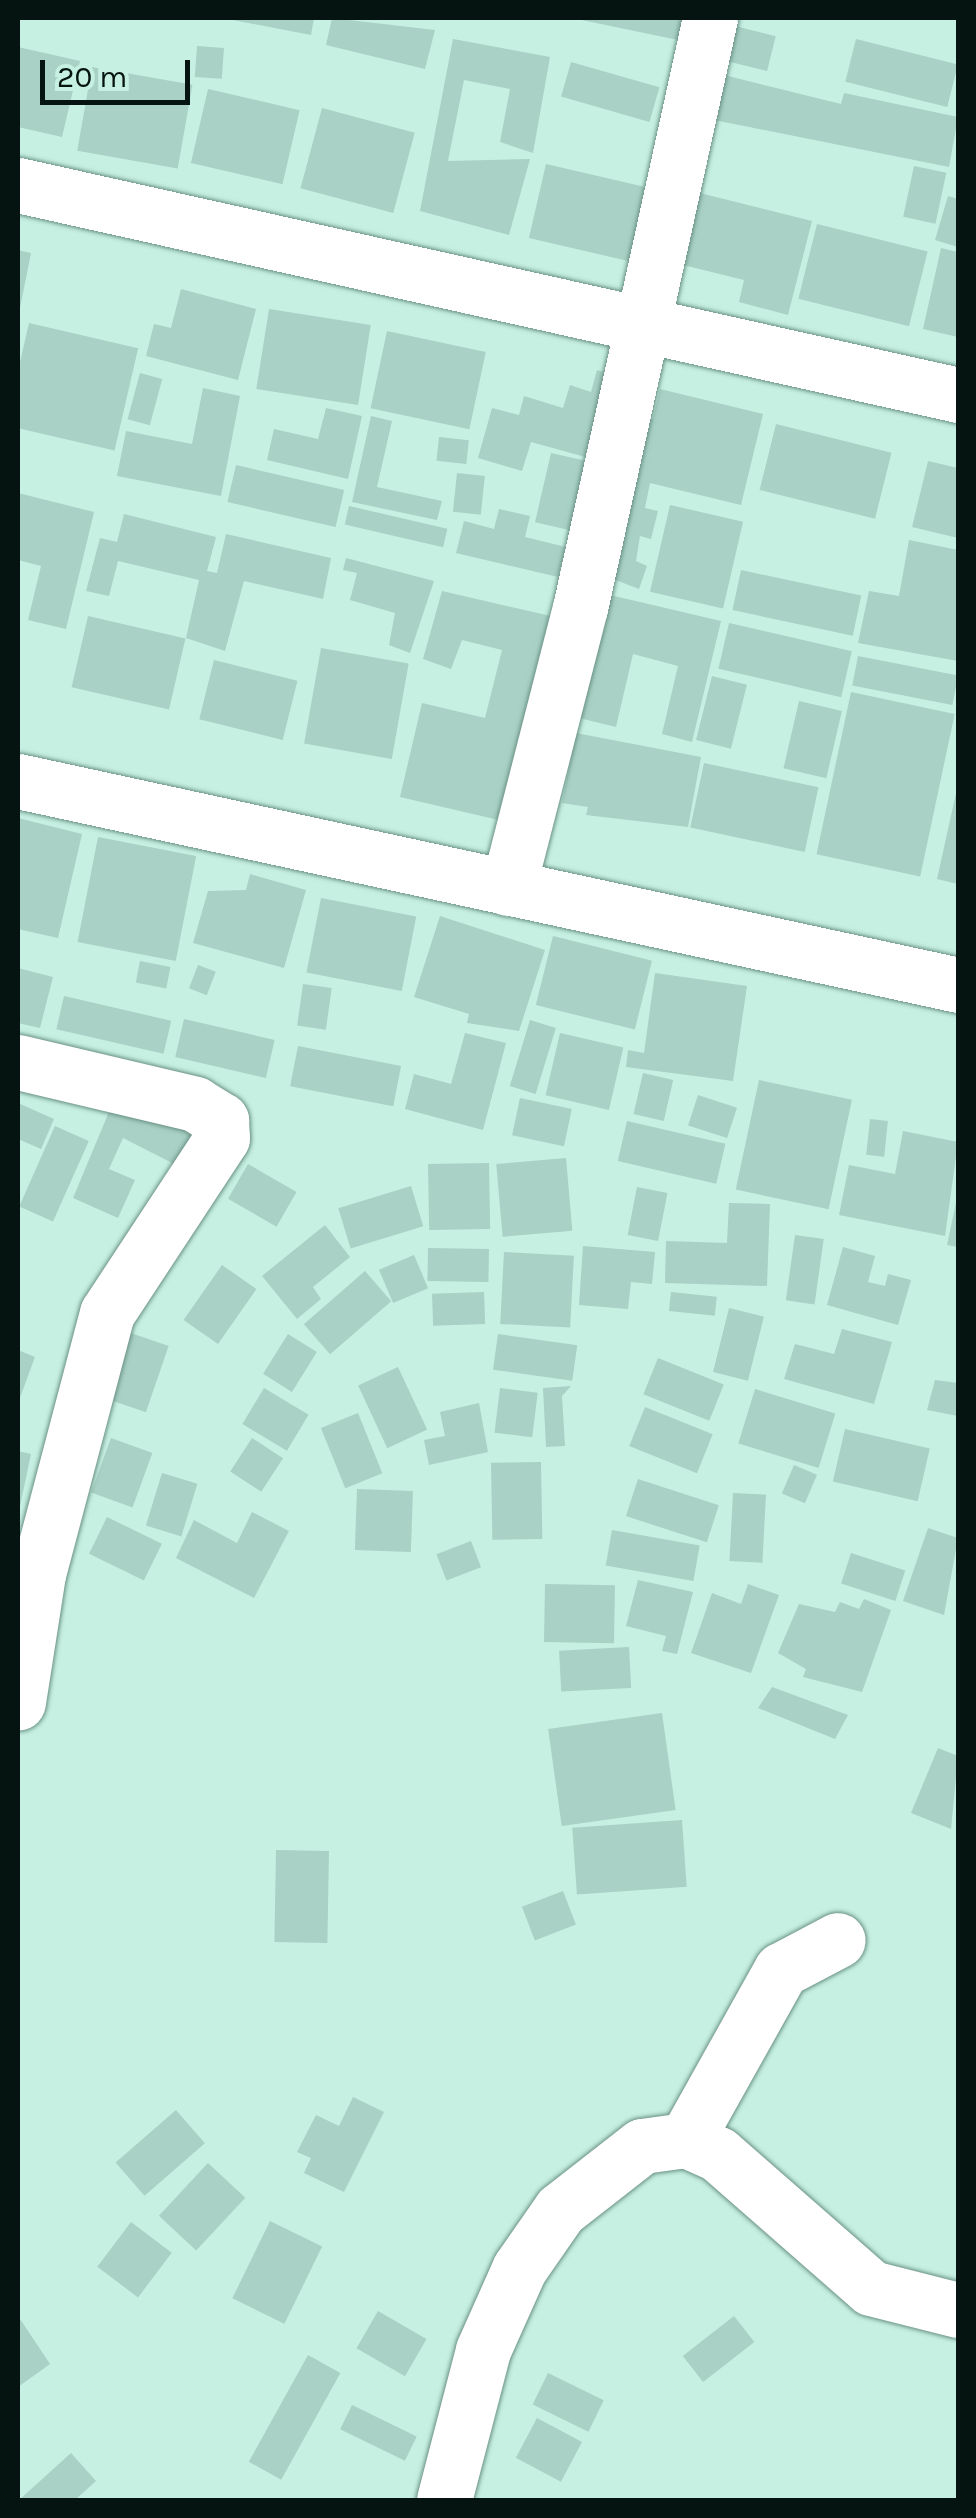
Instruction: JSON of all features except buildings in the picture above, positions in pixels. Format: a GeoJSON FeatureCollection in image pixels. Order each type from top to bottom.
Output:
{"type":"FeatureCollection","features":[{"type":"Feature","properties":{"kind":"street"},"geometry":{"type":"LineString","coordinates":[[508,888],[644,322],[710,18]]}},
{"type":"Feature","properties":{"kind":"street"},"geometry":{"type":"LineString","coordinates":[[18,185],[958,395]]}},
{"type":"Feature","properties":{"kind":"street"},"geometry":{"type":"LineString","coordinates":[[18,781],[958,985]]}},
{"type":"Feature","properties":{"kind":"street"},"geometry":{"type":"LineString","coordinates":[[18,1062],[195,1104],[220,1120],[222,1138],[107,1313],[38,1574],[18,1702]]}},
{"type":"Feature","properties":{"kind":"street"},"geometry":{"type":"LineString","coordinates":[[686,2140],[781,1970],[838,1940]]}},
{"type":"Feature","properties":{"kind":"street"},"geometry":{"type":"LineString","coordinates":[[444,2500],[482,2350],[519,2269],[604,2167],[642,2146],[686,2140],[753,2180],[871,2288],[958,2310]]}}]}
